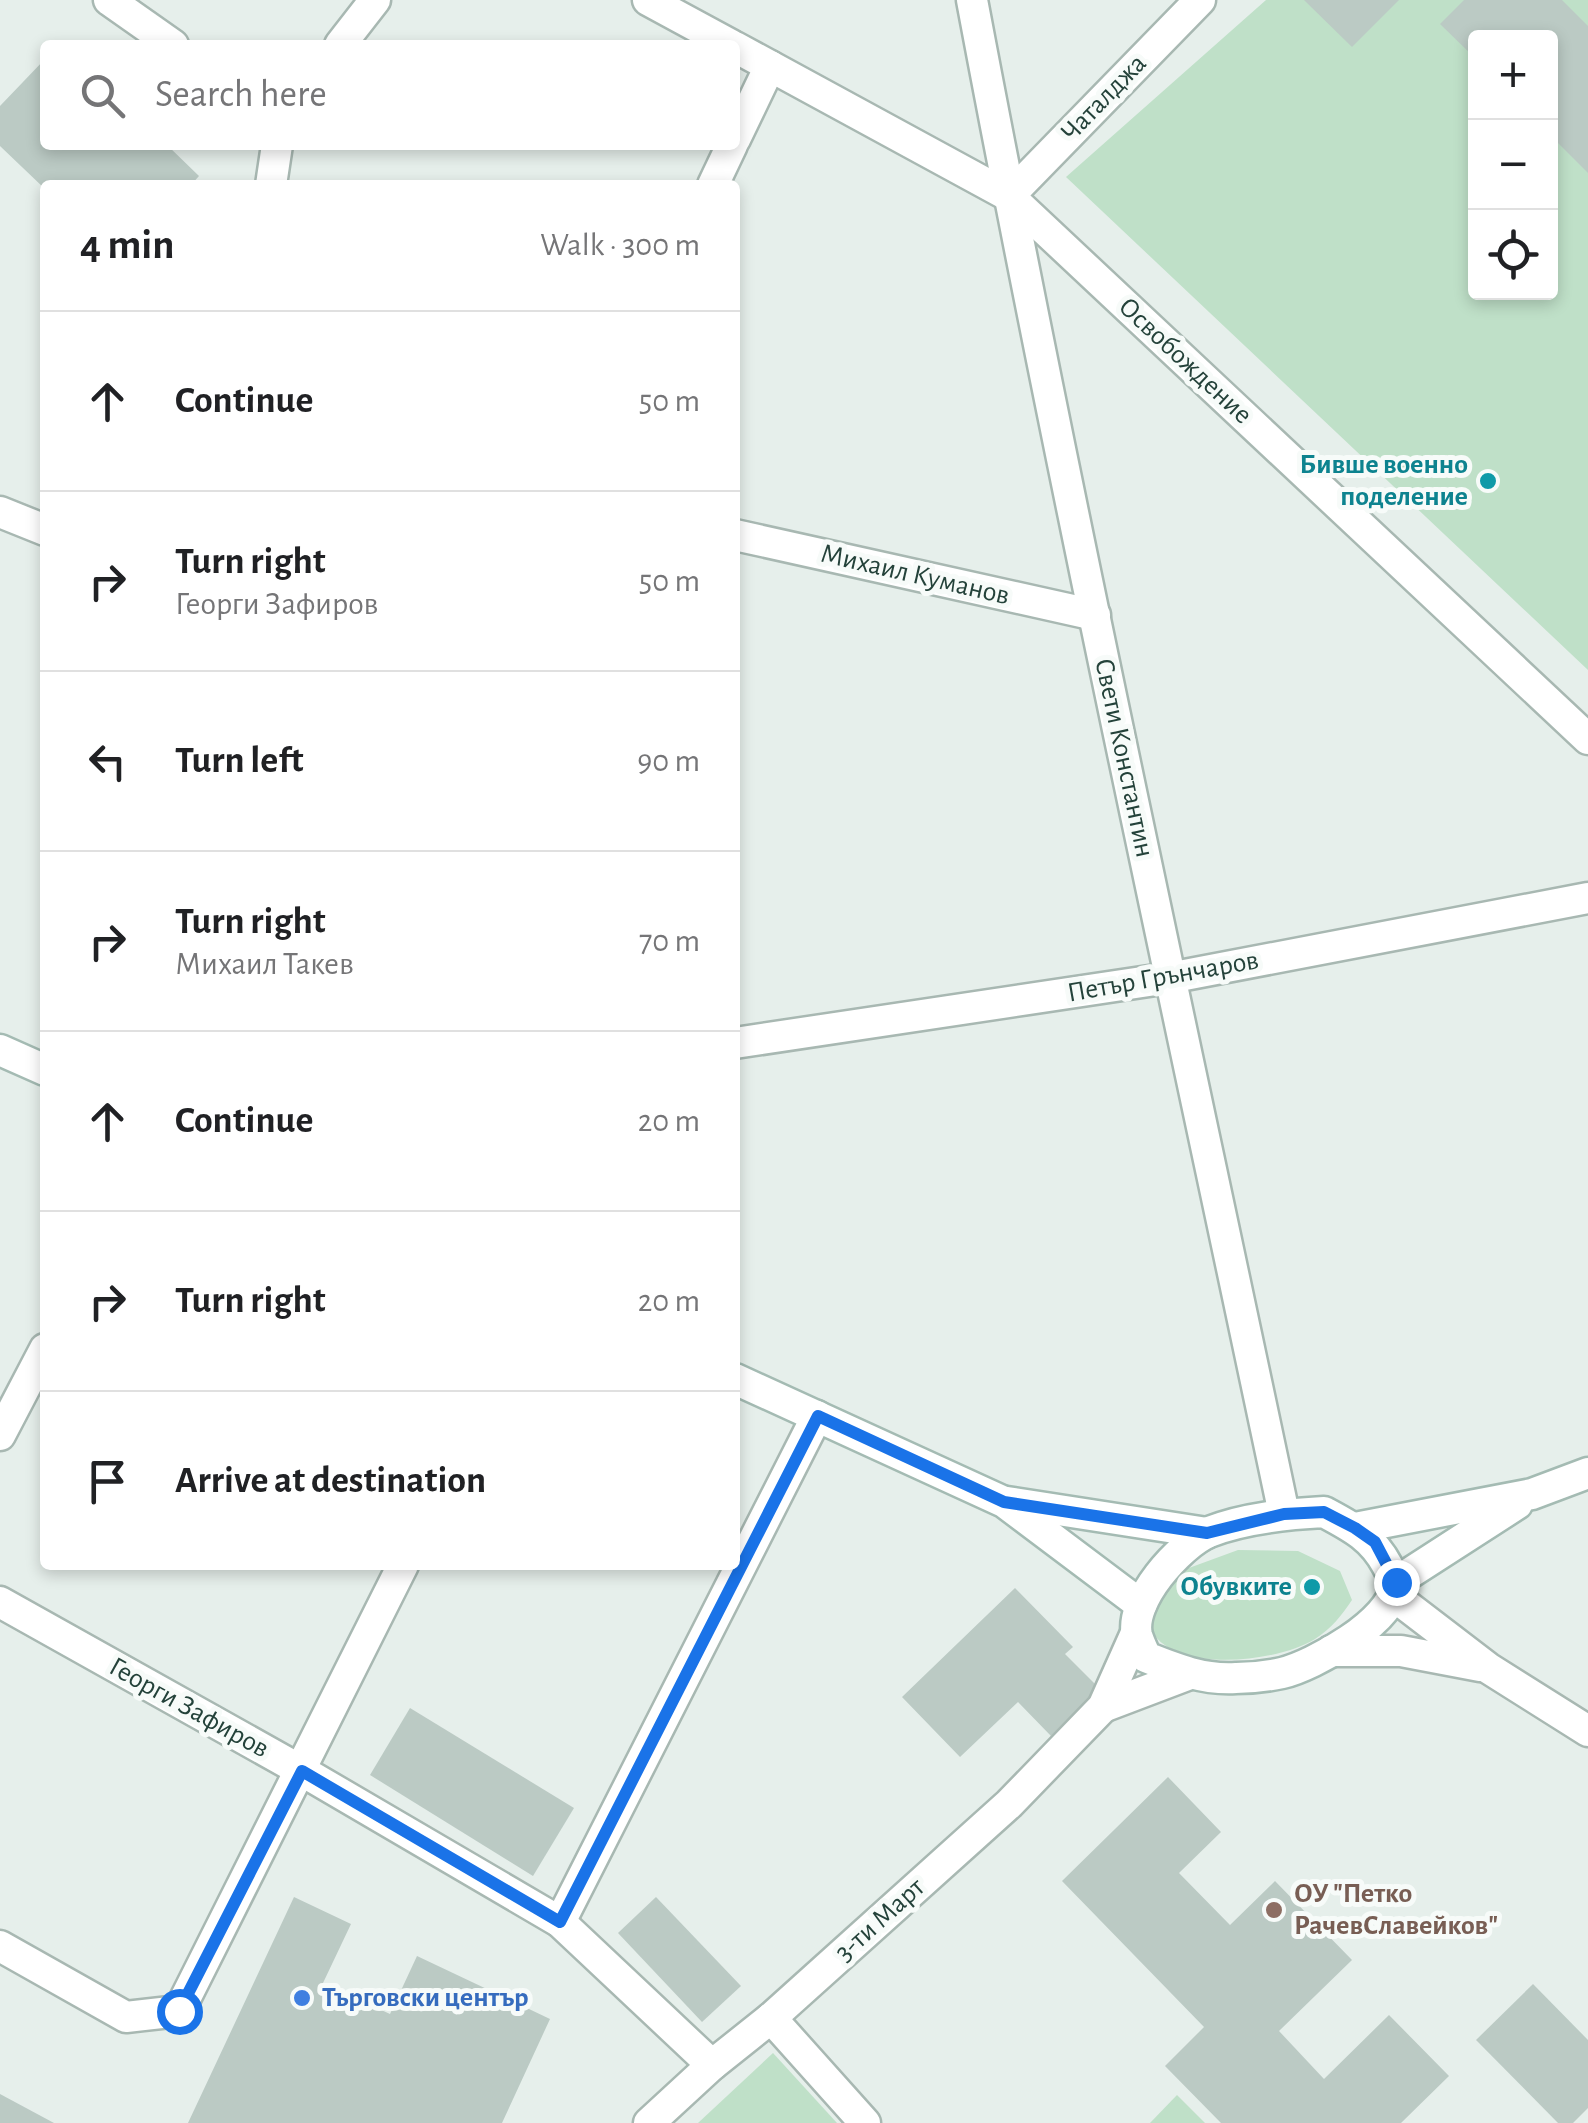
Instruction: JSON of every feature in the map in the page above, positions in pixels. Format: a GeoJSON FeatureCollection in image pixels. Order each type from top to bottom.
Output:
{"type":"FeatureCollection","features":[{"type":"Feature","properties":{"kind":"street"},"geometry":{"type":"LineString","coordinates":[[109,0],[166,40]]}},
{"type":"Feature","properties":{"kind":"street"},"geometry":{"type":"LineString","coordinates":[[344,40],[375,0]]}},
{"type":"Feature","properties":{"kind":"street","name":"Освобождение"},"geometry":{"type":"LineString","coordinates":[[648,0],[722,40]]}},
{"type":"Feature","properties":{"kind":"street","name":"Свети Константин"},"geometry":{"type":"LineString","coordinates":[[972,0],[1094,615],[1284,1514]]}},
{"type":"Feature","properties":{"kind":"street","name":"Чаталджа"},"geometry":{"type":"LineString","coordinates":[[1009,196],[1200,0]]}},
{"type":"Feature","properties":{"kind":"street","name":"Освобождение"},"geometry":{"type":"LineString","coordinates":[[740,50],[1009,196],[1588,739]]}},
{"type":"Feature","properties":{"kind":"street"},"geometry":{"type":"LineString","coordinates":[[740,129],[770,66]]}},
{"type":"Feature","properties":{"kind":"street"},"geometry":{"type":"LineString","coordinates":[[272,180],[276,150]]}},
{"type":"Feature","properties":{"kind":"street"},"geometry":{"type":"LineString","coordinates":[[715,180],[730,150]]}},
{"type":"Feature","properties":{"kind":"street"},"geometry":{"type":"LineString","coordinates":[[0,512],[40,528]]}},
{"type":"Feature","properties":{"kind":"street","name":"Михаил Куманов"},"geometry":{"type":"LineString","coordinates":[[740,536],[1094,615]]}},
{"type":"Feature","properties":{"kind":"street","name":"Петър Грънчаров"},"geometry":{"type":"LineString","coordinates":[[740,1042],[1169,978],[1588,898]]}},
{"type":"Feature","properties":{"kind":"street"},"geometry":{"type":"LineString","coordinates":[[0,1050],[40,1068]]}},
{"type":"Feature","properties":{"kind":"street"},"geometry":{"type":"LineString","coordinates":[[0,1435],[40,1359]]}},
{"type":"Feature","properties":{"kind":"street"},"geometry":{"type":"LineString","coordinates":[[740,1381],[1004,1502],[1207,1533],[1284,1514],[1324,1512],[1375,1542],[1395,1589],[1488,1668],[1588,1731]]}},
{"type":"Feature","properties":{"kind":"street"},"geometry":{"type":"LineString","coordinates":[[740,1569],[818,1416]]}},
{"type":"Feature","properties":{"kind":"street"},"geometry":{"type":"LineString","coordinates":[[1355,1528],[1532,1494],[1588,1473]]}},
{"type":"Feature","properties":{"kind":"street"},"geometry":{"type":"LineString","coordinates":[[1004,1502],[1138,1619],[1146,1657],[1190,1674],[1233,1679],[1285,1672],[1331,1652],[1370,1625],[1395,1589],[1532,1494]]}},
{"type":"Feature","properties":{"kind":"street"},"geometry":{"type":"LineString","coordinates":[[1103,1707],[1138,1619],[1166,1564],[1207,1533]]}},
{"type":"Feature","properties":{"kind":"street"},"geometry":{"type":"LineString","coordinates":[[0,1946],[126,2017],[179,2011],[401,1570]]}},
{"type":"Feature","properties":{"kind":"street"},"geometry":{"type":"LineString","coordinates":[[560,1922],[739,1570]]}},
{"type":"Feature","properties":{"kind":"street","name":"Георги Зафиров"},"geometry":{"type":"LineString","coordinates":[[0,1602],[302,1771],[560,1922],[712,2065]]}},
{"type":"Feature","properties":{"kind":"street"},"geometry":{"type":"LineString","coordinates":[[1331,1652],[1401,1651],[1488,1668]]}},
{"type":"Feature","properties":{"kind":"street"},"geometry":{"type":"LineString","coordinates":[[1103,1707],[1190,1674]]}},
{"type":"Feature","properties":{"kind":"street","name":"3-ти Март"},"geometry":{"type":"LineString","coordinates":[[648,2123],[1009,1804],[1103,1707]]}},
{"type":"Feature","properties":{"kind":"street"},"geometry":{"type":"LineString","coordinates":[[771,2018],[865,2123]]}},
{"type":"Feature","properties":{"kind":"green space","name":"Бивше военно поделение"},"geometry":{"type":"Polygon","coordinates":[[[1266,0],[1588,0],[1588,670],[1066,177],[1266,0]]]}},
{"type":"Feature","properties":{"kind":"green space"},"geometry":{"type":"Polygon","coordinates":[[[1238,1550],[1298,1551],[1340,1571],[1352,1600],[1321,1635],[1279,1653],[1233,1660],[1209,1659],[1169,1648],[1155,1636],[1145,1615],[1178,1572],[1238,1550]]]}},
{"type":"Feature","properties":{"kind":"green space"},"geometry":{"type":"Polygon","coordinates":[[[773,2053],[837,2123],[698,2123],[773,2053]]]}},
{"type":"Feature","properties":{"kind":"green space"},"geometry":{"type":"Polygon","coordinates":[[[1177,2095],[1205,2123],[1150,2123],[1177,2095]]]}},
{"type":"Feature","properties":{"kind":"building"},"geometry":{"type":"Polygon","coordinates":[[[1304,0],[1399,0],[1352,47],[1304,0]]]}},
{"type":"Feature","properties":{"kind":"building"},"geometry":{"type":"Polygon","coordinates":[[[1464,0],[1562,0],[1588,26],[1588,173],[1558,143],[1558,30],[1468,30],[1468,51],[1440,24],[1464,0]]]}},
{"type":"Feature","properties":{"kind":"building"},"geometry":{"type":"Polygon","coordinates":[[[40,64],[40,150],[172,150],[199,176],[195,180],[40,180],[40,184],[0,146],[0,106],[40,64]]]}},
{"type":"Feature","properties":{"kind":"building"},"geometry":{"type":"Polygon","coordinates":[[[1015,1588],[1073,1647],[1065,1654],[1099,1688],[1051,1736],[1018,1702],[960,1757],[902,1697],[1015,1588]]]}},
{"type":"Feature","properties":{"kind":"building"},"geometry":{"type":"Polygon","coordinates":[[[410,1708],[574,1808],[533,1876],[370,1775],[410,1708]]]}},
{"type":"Feature","properties":{"kind":"building"},"geometry":{"type":"Polygon","coordinates":[[[1168,1777],[1221,1832],[1179,1873],[1230,1925],[1275,1881],[1352,1960],[1279,2031],[1324,2079],[1389,2015],[1449,2076],[1401,2123],[1221,2123],[1165,2066],[1204,2027],[1062,1881],[1168,1777]]]}},
{"type":"Feature","properties":{"kind":"building","name":"Търговски център"},"geometry":{"type":"Polygon","coordinates":[[[294,1897],[351,1924],[323,1983],[390,2014],[417,1956],[550,2019],[502,2123],[188,2123],[294,1897]]]}},
{"type":"Feature","properties":{"kind":"building"},"geometry":{"type":"Polygon","coordinates":[[[656,1897],[741,1986],[702,2022],[618,1933],[656,1897]]]}},
{"type":"Feature","properties":{"kind":"building"},"geometry":{"type":"Polygon","coordinates":[[[1533,1984],[1588,2040],[1588,2108],[1573,2123],[1558,2123],[1476,2040],[1533,1984]]]}},
{"type":"Feature","properties":{"kind":"building"},"geometry":{"type":"Polygon","coordinates":[[[0,2094],[54,2123],[0,2123],[0,2094]]]}},
{"type":"Feature","properties":{"kind":"place","name":"Бивше военно поделение"},"geometry":{"type":"Point","coordinates":[1488,481]}},
{"type":"Feature","properties":{"kind":"place","name":"Обувките"},"geometry":{"type":"Point","coordinates":[1312,1587]}},
{"type":"Feature","properties":{"kind":"place","name":"ОУ \"Петко РачевСлавейков\""},"geometry":{"type":"Point","coordinates":[1274,1910]}},
{"type":"Feature","properties":{"kind":"place","name":"Търговски център"},"geometry":{"type":"Point","coordinates":[302,1998]}},
{"type":"Feature","properties":{"kind":"route"},"geometry":{"type":"LineString","coordinates":[[179,2011],[302,1771],[560,1922],[818,1416],[1004,1502],[1207,1533],[1284,1514],[1324,1512],[1375,1542],[1396,1582]]}}]}
